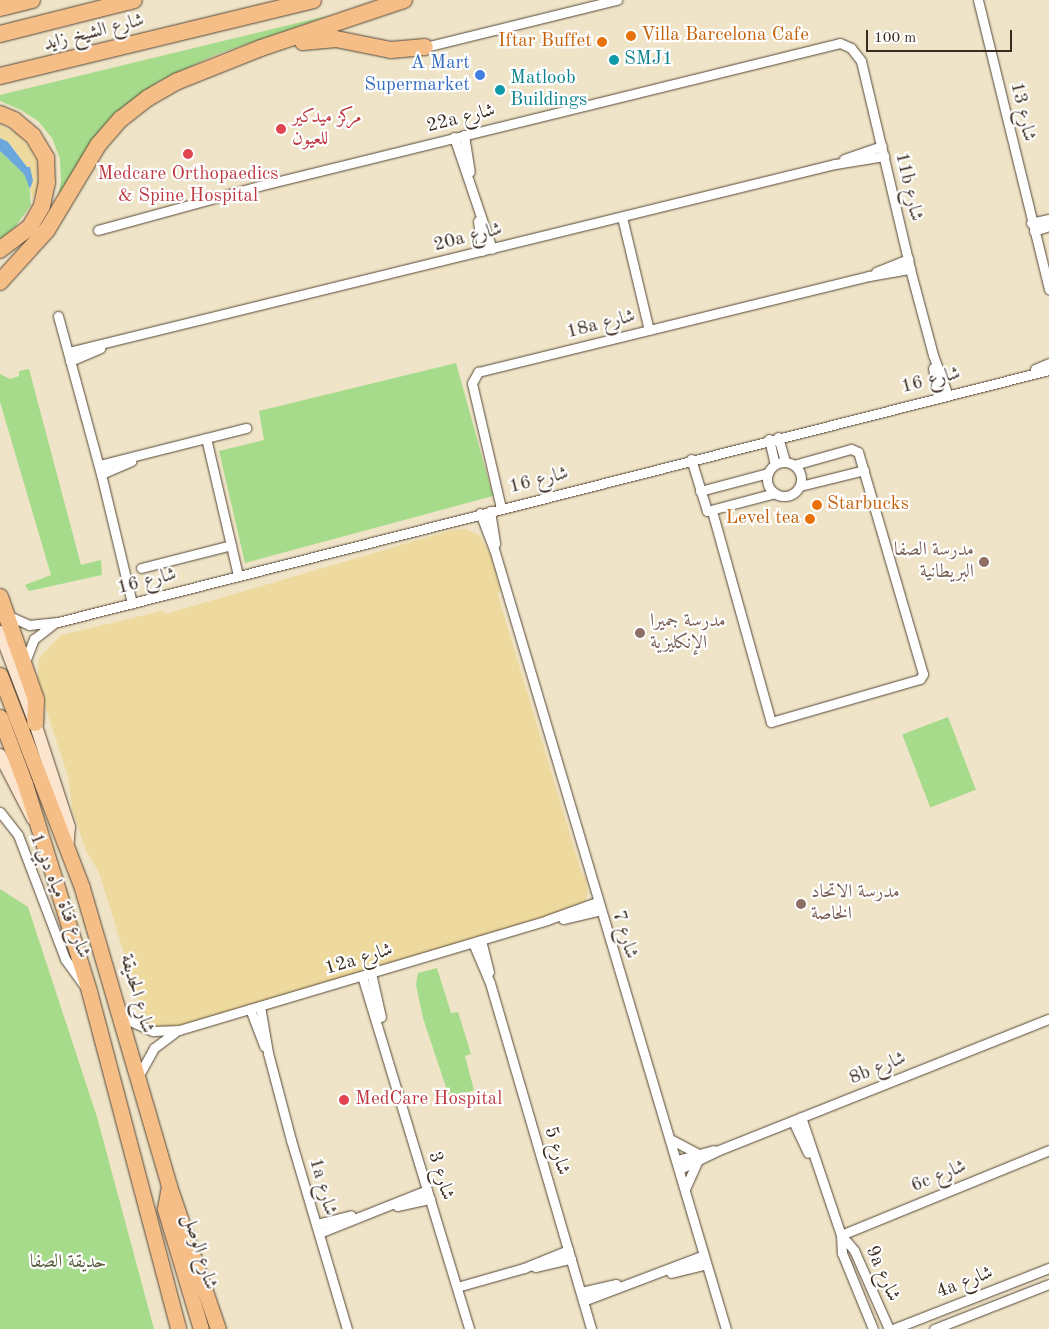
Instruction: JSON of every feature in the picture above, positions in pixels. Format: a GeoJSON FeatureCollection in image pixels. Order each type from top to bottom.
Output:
{"type":"FeatureCollection","features":[{"type":"Feature","properties":{"kind":"highway"},"geometry":{"type":"LineString","coordinates":[[0,8],[32,0]]}},
{"type":"Feature","properties":{"kind":"highway","name":"شارع الشيخ زايد"},"geometry":{"type":"LineString","coordinates":[[0,34],[134,0]]}},
{"type":"Feature","properties":{"kind":"highway","name":"شارع الشيخ زايد"},"geometry":{"type":"LineString","coordinates":[[0,76],[313,0]]}},
{"type":"Feature","properties":{"kind":"highway"},"geometry":{"type":"LineString","coordinates":[[0,282],[27,255],[56,216],[98,145],[127,114],[178,81],[261,48],[404,0]]}},
{"type":"Feature","properties":{"kind":"highway"},"geometry":{"type":"LineString","coordinates":[[261,48],[328,39],[391,50],[425,47]]}},
{"type":"Feature","properties":{"kind":"highway"},"geometry":{"type":"LineString","coordinates":[[0,114],[14,120],[33,136],[46,158],[47,170],[46,194],[37,217],[22,236],[0,250]]}},
{"type":"Feature","properties":{"kind":"highway"},"geometry":{"type":"LineString","coordinates":[[0,274],[27,255]]}},
{"type":"Feature","properties":{"kind":"highway"},"geometry":{"type":"LineString","coordinates":[[0,597],[36,700],[35,723]]}},
{"type":"Feature","properties":{"kind":"main road"},"geometry":{"type":"LineString","coordinates":[[0,632],[35,723],[68,827],[67,849]]}},
{"type":"Feature","properties":{"kind":"main road","name":"شارع الحديقة"},"geometry":{"type":"LineString","coordinates":[[0,675],[67,849],[139,1075],[169,1186],[218,1329]]}},
{"type":"Feature","properties":{"kind":"main road"},"geometry":{"type":"LineString","coordinates":[[0,717],[38,827],[89,991],[178,1329]]}},
{"type":"Feature","properties":{"kind":"main road"},"geometry":{"type":"LineString","coordinates":[[0,755],[20,798],[38,827]]}},
{"type":"Feature","properties":{"kind":"main road","name":"شارع الوصل"},"geometry":{"type":"LineString","coordinates":[[169,1186],[165,1209],[201,1329]]}},
{"type":"Feature","properties":{"kind":"street"},"geometry":{"type":"LineString","coordinates":[[425,47],[617,0]]}},
{"type":"Feature","properties":{"kind":"street","name":"شارع 13"},"geometry":{"type":"LineString","coordinates":[[978,0],[1049,289]]}},
{"type":"Feature","properties":{"kind":"street","name":"22a شارع"},"geometry":{"type":"LineString","coordinates":[[98,230],[454,137],[833,44]]}},
{"type":"Feature","properties":{"kind":"street","name":"11b شارع"},"geometry":{"type":"LineString","coordinates":[[833,44],[851,48],[861,61],[910,269],[943,394]]}},
{"type":"Feature","properties":{"kind":"street"},"geometry":{"type":"LineString","coordinates":[[464,135],[470,182]]}},
{"type":"Feature","properties":{"kind":"street"},"geometry":{"type":"LineString","coordinates":[[454,137],[492,249]]}},
{"type":"Feature","properties":{"kind":"street","name":"20a شارع"},"geometry":{"type":"LineString","coordinates":[[835,164],[882,146]]}},
{"type":"Feature","properties":{"kind":"street","name":"20a شارع"},"geometry":{"type":"LineString","coordinates":[[69,356],[109,343],[835,164],[884,156]]}},
{"type":"Feature","properties":{"kind":"street"},"geometry":{"type":"LineString","coordinates":[[478,211],[482,251]]}},
{"type":"Feature","properties":{"kind":"street"},"geometry":{"type":"LineString","coordinates":[[622,217],[649,330]]}},
{"type":"Feature","properties":{"kind":"street"},"geometry":{"type":"LineString","coordinates":[[1033,227],[1049,219]]}},
{"type":"Feature","properties":{"kind":"street"},"geometry":{"type":"LineString","coordinates":[[1033,227],[1049,226]]}},
{"type":"Feature","properties":{"kind":"street","name":"18a شارع"},"geometry":{"type":"LineString","coordinates":[[869,276],[908,259]]}},
{"type":"Feature","properties":{"kind":"street","name":"18a شارع"},"geometry":{"type":"LineString","coordinates":[[501,508],[472,383],[475,375],[869,276],[910,269]]}},
{"type":"Feature","properties":{"kind":"street"},"geometry":{"type":"LineString","coordinates":[[58,316],[100,469],[132,602]]}},
{"type":"Feature","properties":{"kind":"street","name":"شارع 16"},"geometry":{"type":"LineString","coordinates":[[1028,373],[1049,363]]}},
{"type":"Feature","properties":{"kind":"street","name":"شارع 16"},"geometry":{"type":"LineString","coordinates":[[6,615],[29,624],[58,622],[943,394],[1028,373],[1049,370]]}},
{"type":"Feature","properties":{"kind":"street"},"geometry":{"type":"LineString","coordinates":[[100,469],[246,428]]}},
{"type":"Feature","properties":{"kind":"street"},"geometry":{"type":"LineString","coordinates":[[778,437],[784,464]]}},
{"type":"Feature","properties":{"kind":"street"},"geometry":{"type":"LineString","coordinates":[[206,438],[238,575]]}},
{"type":"Feature","properties":{"kind":"street"},"geometry":{"type":"LineString","coordinates":[[769,439],[784,464],[800,472],[800,486]]}},
{"type":"Feature","properties":{"kind":"street"},"geometry":{"type":"LineString","coordinates":[[700,491],[768,473],[784,464],[854,449],[859,454],[864,470],[923,676],[775,724],[770,721],[712,511]]}},
{"type":"Feature","properties":{"kind":"street"},"geometry":{"type":"LineString","coordinates":[[691,459],[706,509],[712,511],[775,493],[789,495],[800,486],[864,470]]}},
{"type":"Feature","properties":{"kind":"street"},"geometry":{"type":"LineString","coordinates":[[768,473],[768,482],[775,493]]}},
{"type":"Feature","properties":{"kind":"street","name":"شارع 7"},"geometry":{"type":"LineString","coordinates":[[490,511],[494,549]]}},
{"type":"Feature","properties":{"kind":"street","name":"شارع 7"},"geometry":{"type":"LineString","coordinates":[[480,513],[494,549],[597,902],[678,1164],[726,1329]]}},
{"type":"Feature","properties":{"kind":"street"},"geometry":{"type":"LineString","coordinates":[[141,568],[231,545]]}},
{"type":"Feature","properties":{"kind":"street","name":"شارع 16"},"geometry":{"type":"LineString","coordinates":[[24,665],[34,639],[58,622]]}},
{"type":"Feature","properties":{"kind":"street","name":"شارع قناة مياه دبي 1"},"geometry":{"type":"LineString","coordinates":[[0,812],[18,835],[65,959],[89,991]]}},
{"type":"Feature","properties":{"kind":"street","name":"12a شارع"},"geometry":{"type":"LineString","coordinates":[[121,1017],[153,1031],[179,1030],[548,920],[597,902]]}},
{"type":"Feature","properties":{"kind":"street","name":"12a شارع"},"geometry":{"type":"LineString","coordinates":[[548,920],[600,912]]}},
{"type":"Feature","properties":{"kind":"street","name":"شارع 5"},"geometry":{"type":"LineString","coordinates":[[477,941],[592,1329]]}},
{"type":"Feature","properties":{"kind":"street","name":"شارع 3"},"geometry":{"type":"LineString","coordinates":[[366,974],[428,1195],[469,1329]]}},
{"type":"Feature","properties":{"kind":"street","name":"1a شارع"},"geometry":{"type":"LineString","coordinates":[[260,1006],[268,1053],[347,1329]]}},
{"type":"Feature","properties":{"kind":"street","name":"1a شارع"},"geometry":{"type":"LineString","coordinates":[[250,1009],[268,1053]]}},
{"type":"Feature","properties":{"kind":"street","name":"8b شارع"},"geometry":{"type":"LineString","coordinates":[[678,1164],[719,1150],[1049,1018]]}},
{"type":"Feature","properties":{"kind":"street","name":"12a شارع"},"geometry":{"type":"LineString","coordinates":[[139,1075],[158,1043],[179,1030]]}},
{"type":"Feature","properties":{"kind":"street","name":"9a شارع"},"geometry":{"type":"LineString","coordinates":[[797,1119],[841,1235],[842,1254],[873,1329]]}},
{"type":"Feature","properties":{"kind":"street"},"geometry":{"type":"LineString","coordinates":[[670,1139],[696,1157],[685,1189]]}},
{"type":"Feature","properties":{"kind":"street","name":"6c شارع"},"geometry":{"type":"LineString","coordinates":[[841,1235],[1049,1150]]}},
{"type":"Feature","properties":{"kind":"street"},"geometry":{"type":"LineString","coordinates":[[317,1228],[428,1195]]}},
{"type":"Feature","properties":{"kind":"street","name":"9a شارع"},"geometry":{"type":"LineString","coordinates":[[841,1235],[854,1250],[889,1329]]}},
{"type":"Feature","properties":{"kind":"street"},"geometry":{"type":"LineString","coordinates":[[457,1287],[570,1254]]}},
{"type":"Feature","properties":{"kind":"street"},"geometry":{"type":"LineString","coordinates":[[582,1297],[705,1259]]}},
{"type":"Feature","properties":{"kind":"street","name":"4a شارع"},"geometry":{"type":"LineString","coordinates":[[893,1329],[1049,1268]]}},
{"type":"Feature","properties":{"kind":"street","name":"4a شارع"},"geometry":{"type":"LineString","coordinates":[[936,1328],[1049,1284]]}},
{"type":"Feature","properties":{"kind":"street"},"geometry":{"type":"LineString","coordinates":[[932,1313],[936,1328]]}},
{"type":"Feature","properties":{"kind":"green space"},"geometry":{"type":"Polygon","coordinates":[[[330,15],[215,55],[159,81],[136,98],[56,206],[61,181],[60,159],[52,138],[38,121],[21,110],[0,101],[0,95],[330,15]]]}},
{"type":"Feature","properties":{"kind":"green space"},"geometry":{"type":"Polygon","coordinates":[[[0,151],[24,174],[29,184],[31,205],[15,227],[0,239],[0,151]]]}},
{"type":"Feature","properties":{"kind":"green space"},"geometry":{"type":"Polygon","coordinates":[[[456,363],[493,496],[245,563],[219,451],[264,440],[259,411],[456,363]]]}},
{"type":"Feature","properties":{"kind":"green space"},"geometry":{"type":"Polygon","coordinates":[[[29,369],[81,565],[101,560],[102,575],[29,591],[25,585],[51,575],[0,402],[0,374],[10,379],[19,376],[19,371],[29,369]]]}},
{"type":"Feature","properties":{"kind":"green space"},"geometry":{"type":"Polygon","coordinates":[[[948,717],[976,790],[930,807],[902,735],[948,717]]]}},
{"type":"Feature","properties":{"kind":"green space","name":"حديقة الصفا"},"geometry":{"type":"Polygon","coordinates":[[[0,889],[28,907],[97,1117],[154,1329],[0,1329],[0,889]]]}},
{"type":"Feature","properties":{"kind":"green space"},"geometry":{"type":"Polygon","coordinates":[[[437,968],[451,1013],[458,1012],[471,1054],[465,1056],[474,1090],[450,1099],[423,1018],[416,985],[418,973],[437,968]]]}},
{"type":"Feature","properties":{"kind":"sand"},"geometry":{"type":"Polygon","coordinates":[[[0,125],[20,135],[37,159],[39,186],[33,199],[30,189],[33,181],[17,153],[8,142],[0,138],[0,125]]]}},
{"type":"Feature","properties":{"kind":"sand"},"geometry":{"type":"Polygon","coordinates":[[[466,529],[479,535],[490,554],[501,591],[497,592],[582,874],[586,878],[588,893],[583,907],[570,918],[171,1036],[146,1025],[99,872],[86,851],[72,809],[68,776],[37,682],[39,658],[61,635],[162,611],[166,614],[452,530],[466,529]]]}},
{"type":"Feature","properties":{"kind":"water"},"geometry":{"type":"Polygon","coordinates":[[[0,138],[8,142],[27,167],[30,167],[33,181],[30,189],[24,174],[0,151],[0,138]]]}},
{"type":"Feature","properties":{"kind":"place","name":"Villa Barcelona Cafe"},"geometry":{"type":"Point","coordinates":[631,36]}},
{"type":"Feature","properties":{"kind":"place","name":"Iftar Buffet"},"geometry":{"type":"Point","coordinates":[602,42]}},
{"type":"Feature","properties":{"kind":"place","name":"SMJ1"},"geometry":{"type":"Point","coordinates":[614,60]}},
{"type":"Feature","properties":{"kind":"place","name":"A Mart Supermarket"},"geometry":{"type":"Point","coordinates":[480,75]}},
{"type":"Feature","properties":{"kind":"place","name":"Matloob Buildings"},"geometry":{"type":"Point","coordinates":[500,90]}},
{"type":"Feature","properties":{"kind":"place","name":"مركز ميدكير للعيون"},"geometry":{"type":"Point","coordinates":[281,129]}},
{"type":"Feature","properties":{"kind":"place","name":"Medcare Orthopaedics & Spine Hospital"},"geometry":{"type":"Point","coordinates":[188,154]}},
{"type":"Feature","properties":{"kind":"place","name":"Starbucks"},"geometry":{"type":"Point","coordinates":[817,505]}},
{"type":"Feature","properties":{"kind":"place","name":"Level tea"},"geometry":{"type":"Point","coordinates":[810,519]}},
{"type":"Feature","properties":{"kind":"place","name":"مدرسة الصفا البريطانية"},"geometry":{"type":"Point","coordinates":[984,562]}},
{"type":"Feature","properties":{"kind":"place","name":"مدرسة جميرا الإنكليزية"},"geometry":{"type":"Point","coordinates":[640,633]}},
{"type":"Feature","properties":{"kind":"place","name":"مدرسة الاتحاد الخاصة"},"geometry":{"type":"Point","coordinates":[801,904]}},
{"type":"Feature","properties":{"kind":"place","name":"MedCare Hospital"},"geometry":{"type":"Point","coordinates":[344,1100]}}]}
